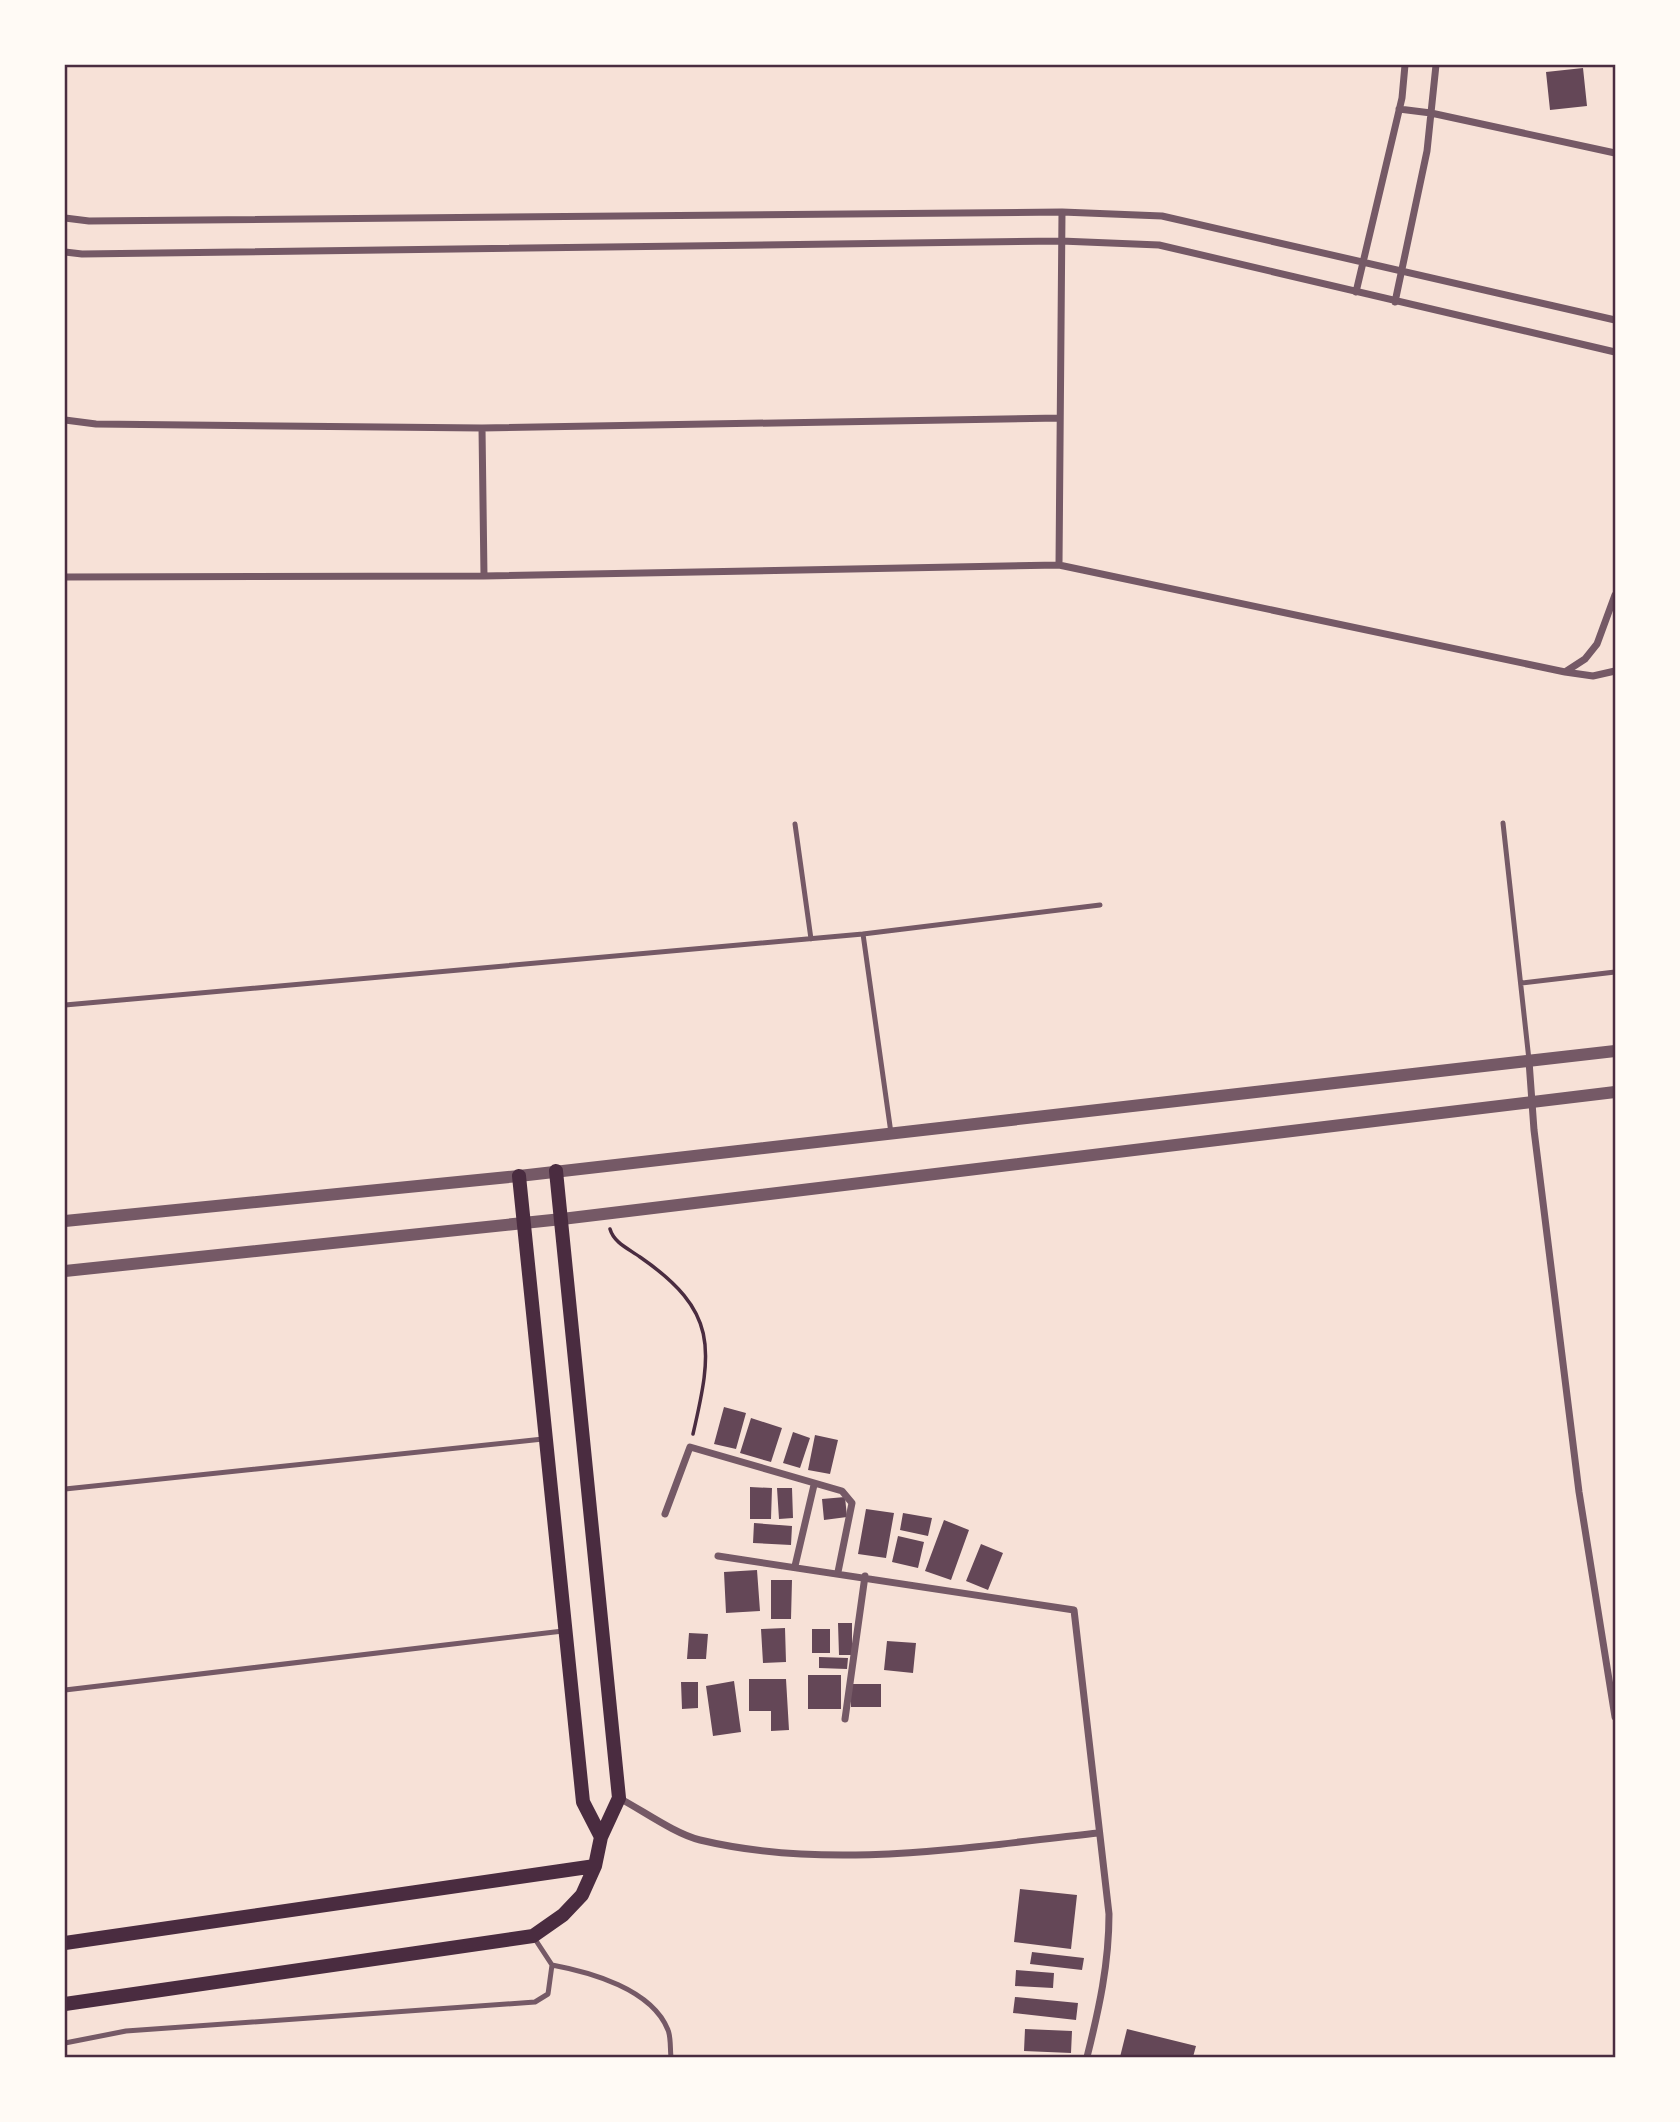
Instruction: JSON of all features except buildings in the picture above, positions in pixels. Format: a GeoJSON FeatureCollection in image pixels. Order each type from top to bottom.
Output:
{"type":"FeatureCollection","features":[{"type":"Feature","properties":{"kind":"main road"},"geometry":{"type":"LineString","coordinates":[[65,2004],[533,1936],[563,1915],[582,1895],[595,1866],[601,1838],[620,1798],[556,1171]]}},
{"type":"Feature","properties":{"kind":"main road"},"geometry":{"type":"LineString","coordinates":[[519,1175],[583,1802],[601,1838]]}},
{"type":"Feature","properties":{"kind":"main road"},"geometry":{"type":"LineString","coordinates":[[65,1943],[595,1866]]}},
{"type":"Feature","properties":{"kind":"street"},"geometry":{"type":"LineString","coordinates":[[1356,292],[1399,109],[1405,65]]}},
{"type":"Feature","properties":{"kind":"street"},"geometry":{"type":"LineString","coordinates":[[1395,302],[1427,151],[1436,65]]}},
{"type":"Feature","properties":{"kind":"street"},"geometry":{"type":"LineString","coordinates":[[1399,109],[1432,113],[1615,153]]}},
{"type":"Feature","properties":{"kind":"street"},"geometry":{"type":"LineString","coordinates":[[1059,565],[1062,212]]}},
{"type":"Feature","properties":{"kind":"street"},"geometry":{"type":"LineString","coordinates":[[65,218],[89,221],[1062,212],[1162,216],[1615,320]]}},
{"type":"Feature","properties":{"kind":"street"},"geometry":{"type":"LineString","coordinates":[[65,251],[82,254],[1061,241],[1159,246],[1615,352]]}},
{"type":"Feature","properties":{"kind":"street"},"geometry":{"type":"LineString","coordinates":[[65,420],[96,424],[482,429],[1060,418]]}},
{"type":"Feature","properties":{"kind":"street"},"geometry":{"type":"LineString","coordinates":[[482,429],[484,576]]}},
{"type":"Feature","properties":{"kind":"street"},"geometry":{"type":"LineString","coordinates":[[65,577],[484,576],[1059,565],[1565,672],[1593,677],[1615,671]]}},
{"type":"Feature","properties":{"kind":"street"},"geometry":{"type":"LineString","coordinates":[[1565,672],[1585,659],[1597,644],[1615,592]]}},
{"type":"Feature","properties":{"kind":"street"},"geometry":{"type":"LineString","coordinates":[[65,1222],[556,1171],[1615,1051]]}},
{"type":"Feature","properties":{"kind":"street"},"geometry":{"type":"LineString","coordinates":[[1529,1061],[1582,1516],[1615,1717]]}},
{"type":"Feature","properties":{"kind":"street"},"geometry":{"type":"LineString","coordinates":[[65,1271],[562,1219],[1615,1092]]}},
{"type":"Feature","properties":{"kind":"street"},"geometry":{"type":"LineString","coordinates":[[665,1514],[690,1447],[814,1485],[842,1490],[852,1503],[838,1572]]}},
{"type":"Feature","properties":{"kind":"street"},"geometry":{"type":"LineString","coordinates":[[795,1566],[814,1485]]}},
{"type":"Feature","properties":{"kind":"street"},"geometry":{"type":"LineString","coordinates":[[718,1556],[865,1576],[1074,1610],[1109,1914],[1109,1950],[1087,2057]]}},
{"type":"Feature","properties":{"kind":"street"},"geometry":{"type":"LineString","coordinates":[[845,1718],[865,1576]]}},
{"type":"Feature","properties":{"kind":"street"},"geometry":{"type":"LineString","coordinates":[[620,1798],[697,1839],[804,1855],[902,1853],[1098,1833]]}},
{"type":"Feature","properties":{"kind":"lane"},"geometry":{"type":"LineString","coordinates":[[1503,823],[1529,1061]]}},
{"type":"Feature","properties":{"kind":"lane"},"geometry":{"type":"LineString","coordinates":[[795,824],[811,939]]}},
{"type":"Feature","properties":{"kind":"lane"},"geometry":{"type":"LineString","coordinates":[[65,1005],[863,934],[1100,905]]}},
{"type":"Feature","properties":{"kind":"lane"},"geometry":{"type":"LineString","coordinates":[[863,934],[891,1133]]}},
{"type":"Feature","properties":{"kind":"lane"},"geometry":{"type":"LineString","coordinates":[[1521,983],[1615,972]]}},
{"type":"Feature","properties":{"kind":"lane"},"geometry":{"type":"LineString","coordinates":[[65,1489],[546,1439]]}},
{"type":"Feature","properties":{"kind":"lane"},"geometry":{"type":"LineString","coordinates":[[65,1690],[566,1631]]}},
{"type":"Feature","properties":{"kind":"lane"},"geometry":{"type":"LineString","coordinates":[[65,2043],[127,2031],[535,2002],[548,1994],[552,1965],[533,1936]]}},
{"type":"Feature","properties":{"kind":"lane"},"geometry":{"type":"LineString","coordinates":[[552,1965],[585,1971],[632,1993],[652,2007],[669,2030],[671,2057]]}},
{"type":"Feature","properties":{"kind":"path"},"geometry":{"type":"LineString","coordinates":[[606,1213],[612,1236],[666,1275],[691,1300],[698,1312],[705,1357],[701,1398],[690,1447]]}}]}
